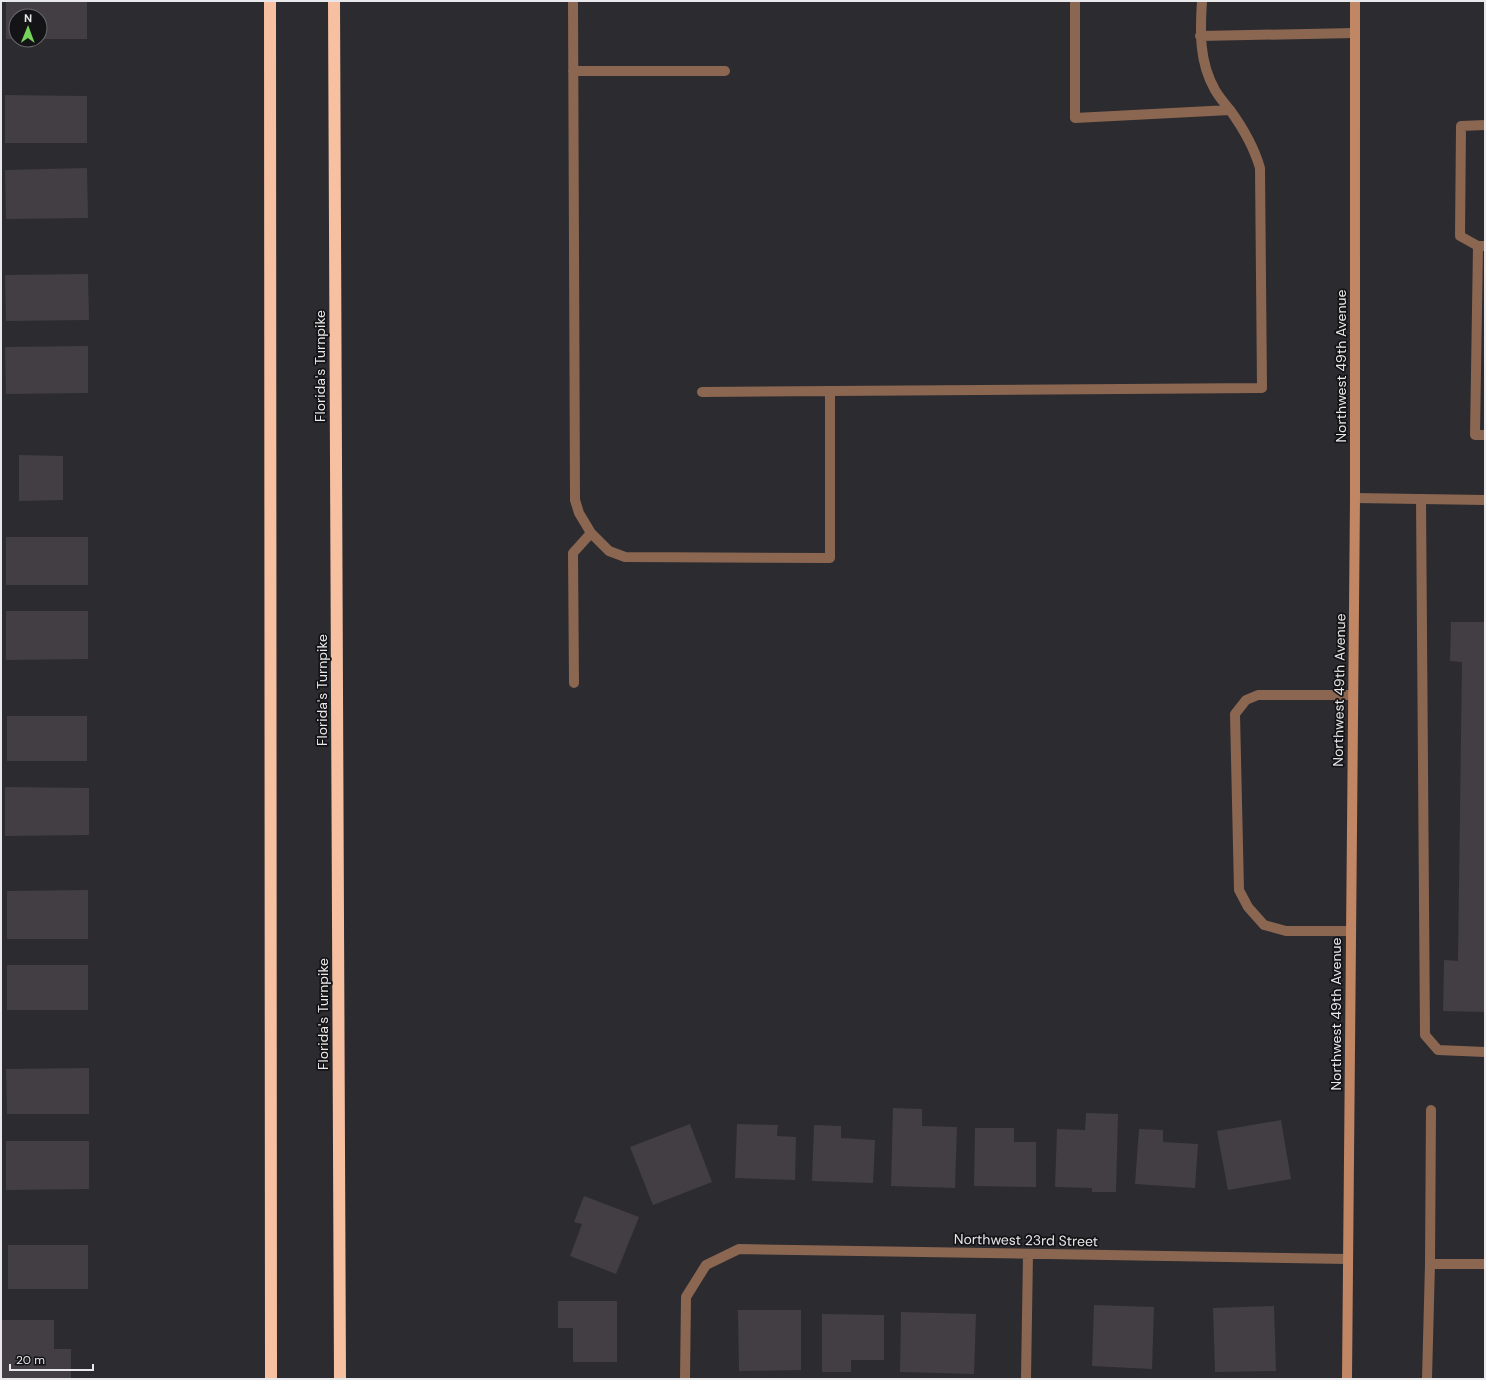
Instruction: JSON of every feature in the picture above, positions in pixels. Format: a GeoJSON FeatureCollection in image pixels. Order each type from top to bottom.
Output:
{"type":"FeatureCollection","features":[{"type":"Feature","properties":{"kind":"highway"},"geometry":{"type":"LineString","coordinates":[[270,1],[272,1379]]}},
{"type":"Feature","properties":{"kind":"highway","name":"Florida's Turnpike"},"geometry":{"type":"LineString","coordinates":[[334,1],[340,1379]]}},
{"type":"Feature","properties":{"kind":"street"},"geometry":{"type":"LineString","coordinates":[[573,1],[575,500],[579,513],[590,533],[609,551],[625,557],[830,558],[830,391]]}},
{"type":"Feature","properties":{"kind":"street"},"geometry":{"type":"LineString","coordinates":[[1075,1],[1075,118],[1230,110]]}},
{"type":"Feature","properties":{"kind":"street"},"geometry":{"type":"LineString","coordinates":[[702,392],[1262,388],[1260,168],[1256,154],[1242,126],[1215,90],[1204,63],[1200,36],[1202,1]]}},
{"type":"Feature","properties":{"kind":"street","name":"Northwest 49th Avenue"},"geometry":{"type":"LineString","coordinates":[[1347,1379],[1355,498],[1355,1]]}},
{"type":"Feature","properties":{"kind":"street"},"geometry":{"type":"LineString","coordinates":[[1200,36],[1355,33]]}},
{"type":"Feature","properties":{"kind":"street"},"geometry":{"type":"LineString","coordinates":[[573,71],[725,71]]}},
{"type":"Feature","properties":{"kind":"street"},"geometry":{"type":"LineString","coordinates":[[1485,125],[1461,126],[1460,236],[1481,246],[1475,435],[1485,436]]}},
{"type":"Feature","properties":{"kind":"street"},"geometry":{"type":"LineString","coordinates":[[1355,498],[1485,500]]}},
{"type":"Feature","properties":{"kind":"street"},"geometry":{"type":"LineString","coordinates":[[1421,499],[1425,1035],[1438,1050],[1485,1052]]}},
{"type":"Feature","properties":{"kind":"street"},"geometry":{"type":"LineString","coordinates":[[574,683],[573,553],[590,533]]}},
{"type":"Feature","properties":{"kind":"street"},"geometry":{"type":"LineString","coordinates":[[1351,931],[1286,931],[1264,925],[1248,907],[1239,890],[1236,714],[1246,700],[1258,695],[1353,694]]}},
{"type":"Feature","properties":{"kind":"street"},"geometry":{"type":"LineString","coordinates":[[1426,1379],[1430,1264],[1431,1110]]}},
{"type":"Feature","properties":{"kind":"street","name":"Northwest 23rd Street"},"geometry":{"type":"LineString","coordinates":[[685,1379],[686,1297],[706,1265],[739,1249],[1348,1259]]}},
{"type":"Feature","properties":{"kind":"street"},"geometry":{"type":"LineString","coordinates":[[1026,1379],[1028,1254]]}},
{"type":"Feature","properties":{"kind":"street"},"geometry":{"type":"LineString","coordinates":[[1430,1264],[1485,1264]]}},
{"type":"Feature","properties":{"kind":"building"},"geometry":{"type":"Polygon","coordinates":[[[6,1],[87,1],[87,39],[48,39],[48,8],[8,8],[8,39],[6,39],[6,1]]]}},
{"type":"Feature","properties":{"kind":"building"},"geometry":{"type":"Polygon","coordinates":[[[5,95],[87,96],[87,143],[5,143],[5,95]]]}},
{"type":"Feature","properties":{"kind":"building"},"geometry":{"type":"Polygon","coordinates":[[[87,168],[88,218],[6,219],[5,170],[87,168]]]}},
{"type":"Feature","properties":{"kind":"building"},"geometry":{"type":"Polygon","coordinates":[[[88,274],[89,320],[6,321],[5,275],[88,274]]]}},
{"type":"Feature","properties":{"kind":"building"},"geometry":{"type":"Polygon","coordinates":[[[88,346],[88,393],[6,394],[5,347],[88,346]]]}},
{"type":"Feature","properties":{"kind":"building"},"geometry":{"type":"Polygon","coordinates":[[[19,455],[63,456],[63,500],[19,501],[19,455]]]}},
{"type":"Feature","properties":{"kind":"building"},"geometry":{"type":"Polygon","coordinates":[[[6,537],[88,537],[88,585],[6,585],[6,537]]]}},
{"type":"Feature","properties":{"kind":"building"},"geometry":{"type":"Polygon","coordinates":[[[6,611],[88,611],[88,659],[6,660],[6,611]]]}},
{"type":"Feature","properties":{"kind":"building"},"geometry":{"type":"Polygon","coordinates":[[[1451,622],[1485,622],[1485,1012],[1443,1011],[1444,960],[1458,961],[1462,662],[1450,661],[1451,622]]]}},
{"type":"Feature","properties":{"kind":"building"},"geometry":{"type":"Polygon","coordinates":[[[7,716],[87,716],[87,761],[7,761],[7,716]]]}},
{"type":"Feature","properties":{"kind":"building"},"geometry":{"type":"Polygon","coordinates":[[[5,787],[89,788],[89,835],[5,836],[5,787]]]}},
{"type":"Feature","properties":{"kind":"building"},"geometry":{"type":"Polygon","coordinates":[[[88,890],[88,939],[7,939],[7,891],[88,890]]]}},
{"type":"Feature","properties":{"kind":"building"},"geometry":{"type":"Polygon","coordinates":[[[7,965],[88,965],[88,1010],[7,1010],[7,965]]]}},
{"type":"Feature","properties":{"kind":"building"},"geometry":{"type":"Polygon","coordinates":[[[89,1068],[89,1114],[7,1114],[6,1069],[89,1068]]]}},
{"type":"Feature","properties":{"kind":"building"},"geometry":{"type":"Polygon","coordinates":[[[893,1108],[922,1109],[922,1126],[957,1127],[955,1188],[891,1186],[893,1108]]]}},
{"type":"Feature","properties":{"kind":"building"},"geometry":{"type":"Polygon","coordinates":[[[1086,1113],[1118,1114],[1116,1192],[1092,1192],[1092,1188],[1055,1187],[1057,1129],[1085,1130],[1086,1113]]]}},
{"type":"Feature","properties":{"kind":"building"},"geometry":{"type":"Polygon","coordinates":[[[1281,1120],[1291,1179],[1228,1190],[1217,1131],[1281,1120]]]}},
{"type":"Feature","properties":{"kind":"building"},"geometry":{"type":"Polygon","coordinates":[[[690,1124],[712,1182],[653,1205],[630,1147],[690,1124]]]}},
{"type":"Feature","properties":{"kind":"building"},"geometry":{"type":"Polygon","coordinates":[[[737,1124],[778,1125],[777,1136],[796,1137],[795,1180],[735,1178],[737,1124]]]}},
{"type":"Feature","properties":{"kind":"building"},"geometry":{"type":"Polygon","coordinates":[[[814,1125],[841,1126],[841,1138],[875,1140],[873,1183],[812,1181],[814,1125]]]}},
{"type":"Feature","properties":{"kind":"building"},"geometry":{"type":"Polygon","coordinates":[[[975,1128],[1014,1128],[1014,1142],[1036,1142],[1036,1187],[974,1186],[975,1128]]]}},
{"type":"Feature","properties":{"kind":"building"},"geometry":{"type":"Polygon","coordinates":[[[1139,1129],[1163,1130],[1163,1142],[1198,1144],[1195,1188],[1135,1184],[1139,1129]]]}},
{"type":"Feature","properties":{"kind":"building"},"geometry":{"type":"Polygon","coordinates":[[[6,1141],[89,1141],[89,1189],[6,1190],[6,1141]]]}},
{"type":"Feature","properties":{"kind":"building"},"geometry":{"type":"Polygon","coordinates":[[[584,1196],[639,1217],[616,1274],[570,1256],[582,1224],[574,1222],[584,1196]]]}},
{"type":"Feature","properties":{"kind":"building"},"geometry":{"type":"Polygon","coordinates":[[[8,1245],[88,1245],[88,1289],[8,1289],[8,1245]]]}},
{"type":"Feature","properties":{"kind":"building"},"geometry":{"type":"Polygon","coordinates":[[[558,1301],[617,1301],[617,1362],[573,1362],[573,1328],[558,1328],[558,1301]]]}},
{"type":"Feature","properties":{"kind":"building"},"geometry":{"type":"Polygon","coordinates":[[[1094,1305],[1154,1307],[1152,1369],[1092,1366],[1094,1305]]]}},
{"type":"Feature","properties":{"kind":"building"},"geometry":{"type":"Polygon","coordinates":[[[1274,1306],[1276,1371],[1215,1372],[1213,1308],[1274,1306]]]}},
{"type":"Feature","properties":{"kind":"building"},"geometry":{"type":"Polygon","coordinates":[[[738,1310],[801,1310],[801,1370],[739,1371],[738,1310]]]}},
{"type":"Feature","properties":{"kind":"building"},"geometry":{"type":"Polygon","coordinates":[[[901,1312],[976,1314],[974,1374],[900,1372],[901,1312]]]}},
{"type":"Feature","properties":{"kind":"building"},"geometry":{"type":"Polygon","coordinates":[[[822,1314],[884,1315],[884,1360],[851,1360],[851,1372],[822,1372],[822,1314]]]}},
{"type":"Feature","properties":{"kind":"building"},"geometry":{"type":"Polygon","coordinates":[[[2,1320],[54,1320],[54,1349],[71,1349],[71,1379],[2,1379],[2,1320]]]}}]}
